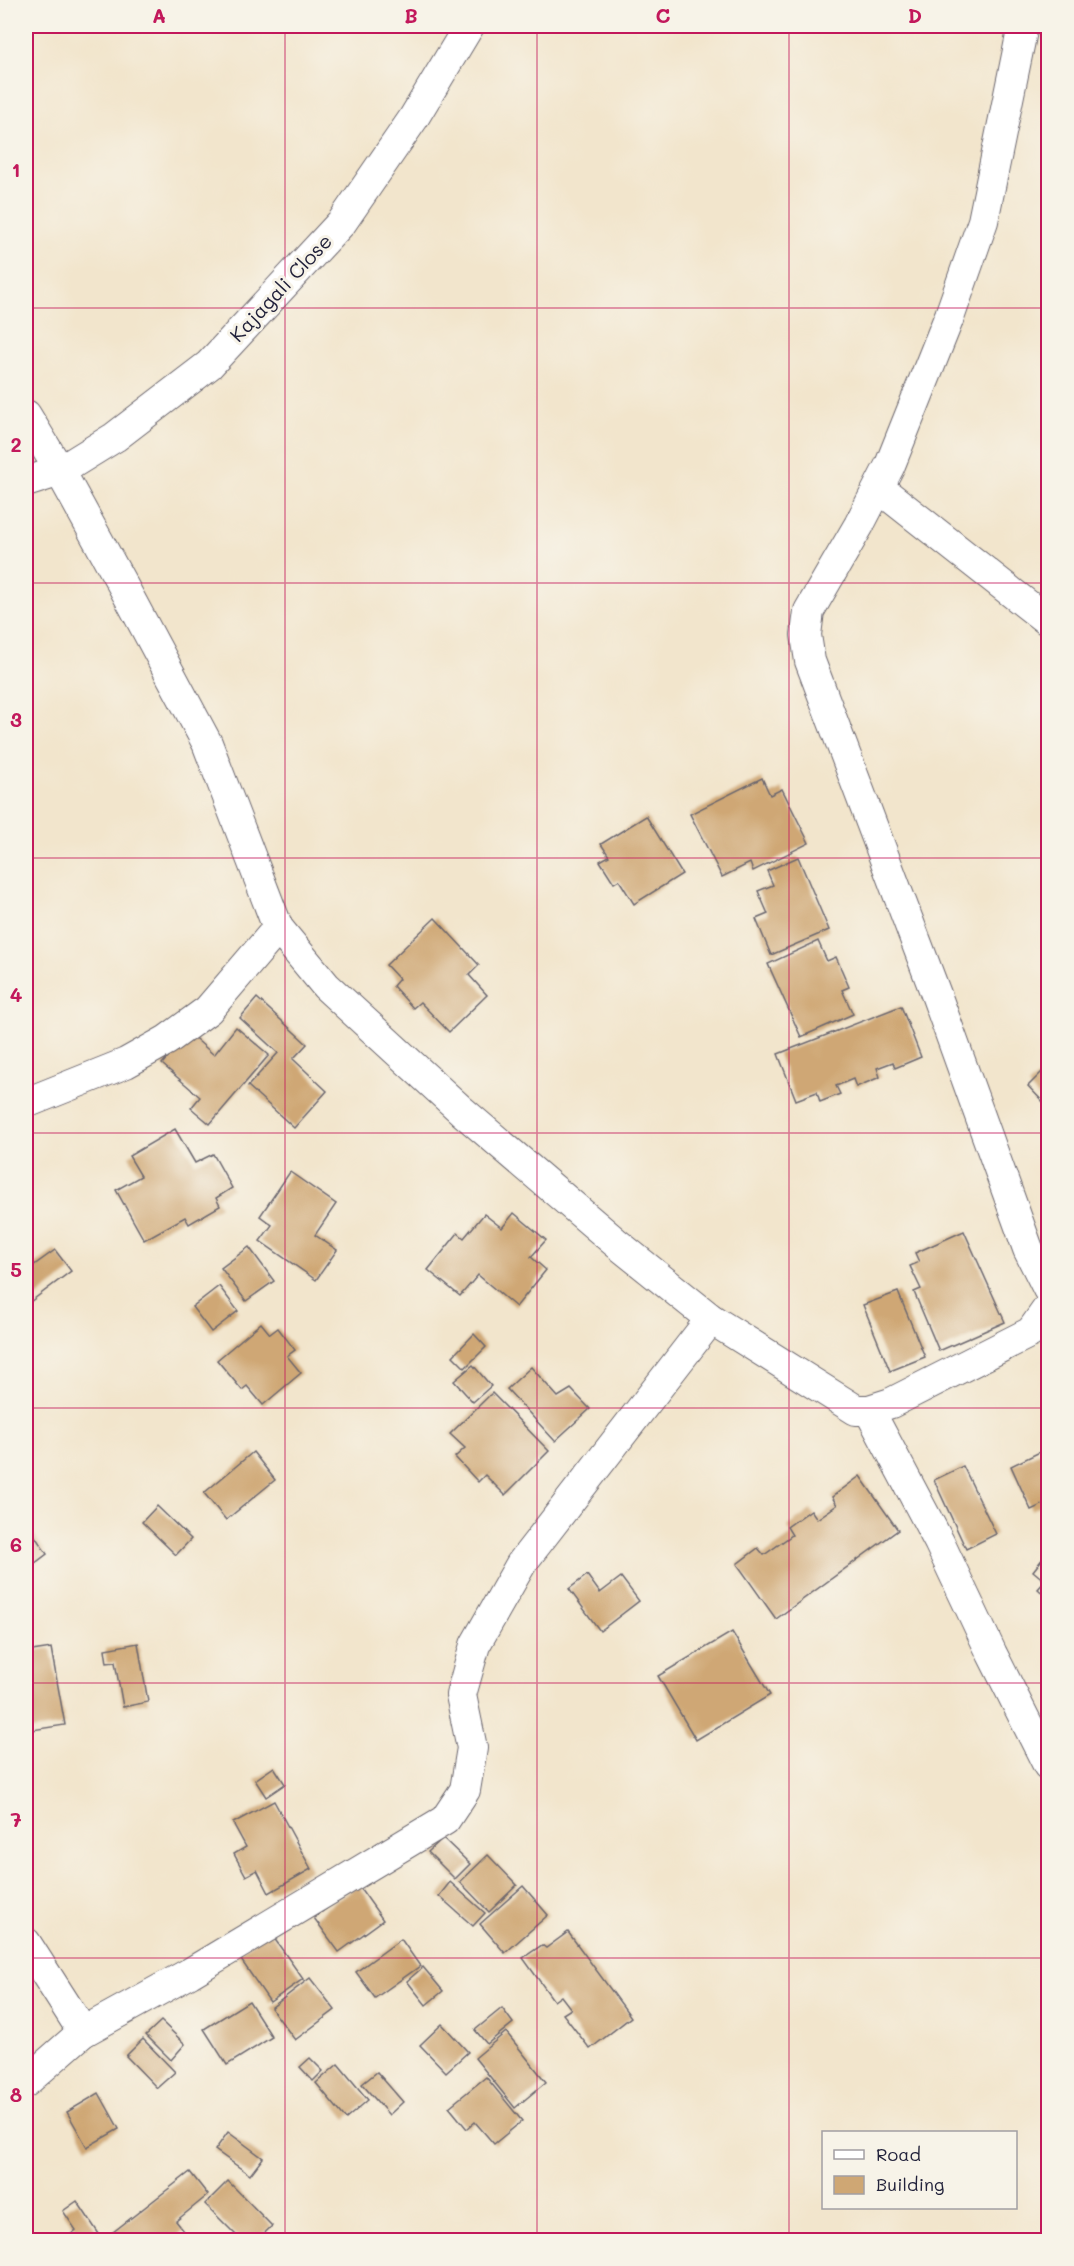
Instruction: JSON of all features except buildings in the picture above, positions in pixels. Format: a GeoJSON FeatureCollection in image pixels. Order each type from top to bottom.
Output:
{"type":"FeatureCollection","features":[{"type":"Feature","properties":{"kind":"street","name":"Kajagali Close"},"geometry":{"type":"LineString","coordinates":[[26,482],[60,471],[115,437],[209,365],[342,222],[413,119],[469,26]]}},
{"type":"Feature","properties":{"kind":"street"},"geometry":{"type":"LineString","coordinates":[[1023,26],[983,221],[950,315],[879,488],[809,611],[806,635],[810,661],[937,997],[1028,1249],[1048,1289]]}},
{"type":"Feature","properties":{"kind":"street"},"geometry":{"type":"LineString","coordinates":[[26,415],[60,471],[207,743],[278,928],[326,986],[462,1111],[615,1242],[711,1319],[856,1410],[868,1410],[891,1403],[1031,1332],[1048,1308]]}},
{"type":"Feature","properties":{"kind":"street"},"geometry":{"type":"LineString","coordinates":[[879,488],[1048,621]]}},
{"type":"Feature","properties":{"kind":"street"},"geometry":{"type":"LineString","coordinates":[[26,1103],[126,1063],[166,1040],[208,1010],[278,928]]}},
{"type":"Feature","properties":{"kind":"street"},"geometry":{"type":"LineString","coordinates":[[26,2082],[83,2032],[190,1973],[445,1820],[465,1790],[472,1748],[461,1695],[475,1645],[521,1564],[711,1319]]}},
{"type":"Feature","properties":{"kind":"street"},"geometry":{"type":"LineString","coordinates":[[868,1410],[939,1542],[1048,1765]]}},
{"type":"Feature","properties":{"kind":"street"},"geometry":{"type":"LineString","coordinates":[[26,1943],[83,2032]]}}]}
